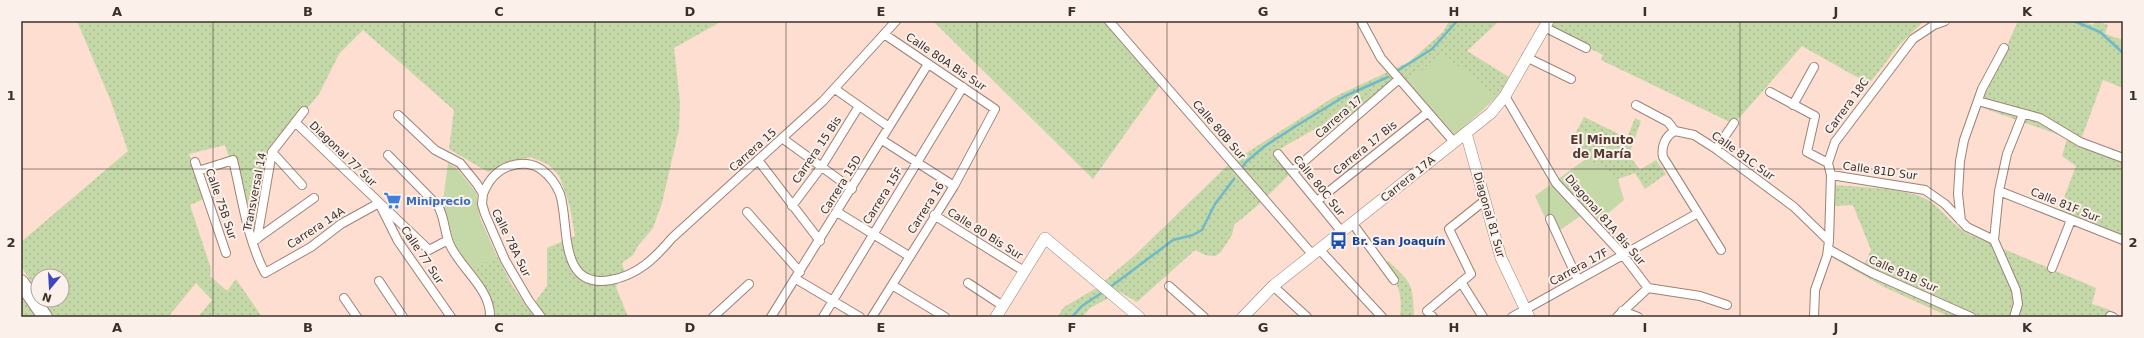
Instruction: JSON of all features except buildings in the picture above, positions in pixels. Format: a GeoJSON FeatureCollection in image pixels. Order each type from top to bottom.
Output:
{"type":"FeatureCollection","features":[{"type":"Feature","properties":{"kind":"highway"},"geometry":{"type":"LineString","coordinates":[[21,282],[45,317]]}},
{"type":"Feature","properties":{"kind":"street","name":"Carrera 15"},"geometry":{"type":"LineString","coordinates":[[483,194],[491,179],[499,172],[510,166],[528,164],[540,168],[554,181],[560,193],[566,237],[574,266],[581,274],[590,280],[601,282],[614,280],[635,272],[649,263],[672,238],[834,89],[896,21]]}},
{"type":"Feature","properties":{"kind":"street","name":"Calle 80B Sur"},"geometry":{"type":"LineString","coordinates":[[1109,21],[1316,252],[1382,317]]}},
{"type":"Feature","properties":{"kind":"street"},"geometry":{"type":"LineString","coordinates":[[1361,21],[1380,56],[1427,113],[1454,142]]}},
{"type":"Feature","properties":{"kind":"street","name":"Carrera 18C"},"geometry":{"type":"LineString","coordinates":[[1814,317],[1815,290],[1829,245],[1831,175],[1828,163],[1831,149],[1838,134],[1900,53],[1913,39],[1934,25],[1945,21]]}},
{"type":"Feature","properties":{"kind":"street","name":"Carrera 17A"},"geometry":{"type":"LineString","coordinates":[[1243,317],[1273,286],[1491,113],[1505,96],[1546,24]]}},
{"type":"Feature","properties":{"kind":"street"},"geometry":{"type":"LineString","coordinates":[[1546,24],[1586,48]]}},
{"type":"Feature","properties":{"kind":"street","name":"Calle 80A Bis Sur"},"geometry":{"type":"LineString","coordinates":[[884,34],[996,109]]}},
{"type":"Feature","properties":{"kind":"street"},"geometry":{"type":"LineString","coordinates":[[1961,221],[1958,194],[1960,161],[1964,140],[1978,100],[2004,48]]}},
{"type":"Feature","properties":{"kind":"street"},"geometry":{"type":"LineString","coordinates":[[1526,57],[1571,79]]}},
{"type":"Feature","properties":{"kind":"street","name":"Carrera 15D"},"geometry":{"type":"LineString","coordinates":[[771,317],[852,189],[928,64]]}},
{"type":"Feature","properties":{"kind":"street"},"geometry":{"type":"LineString","coordinates":[[1794,105],[1814,67]]}},
{"type":"Feature","properties":{"kind":"street","name":"Carrera 17"},"geometry":{"type":"LineString","coordinates":[[1293,171],[1399,79]]}},
{"type":"Feature","properties":{"kind":"street","name":"Carrera 15F"},"geometry":{"type":"LineString","coordinates":[[823,317],[963,87]]}},
{"type":"Feature","properties":{"kind":"street"},"geometry":{"type":"LineString","coordinates":[[834,89],[889,127]]}},
{"type":"Feature","properties":{"kind":"street"},"geometry":{"type":"LineString","coordinates":[[1770,92],[1815,116],[1807,152],[1828,163]]}},
{"type":"Feature","properties":{"kind":"street","name":"Diagonal 81A Bis Sur"},"geometry":{"type":"LineString","coordinates":[[1505,96],[1556,182],[1624,255],[1648,288]]}},
{"type":"Feature","properties":{"kind":"street"},"geometry":{"type":"LineString","coordinates":[[1978,100],[2040,118],[2080,142],[2123,158]]}},
{"type":"Feature","properties":{"kind":"street","name":"Calle 81C Sur"},"geometry":{"type":"LineString","coordinates":[[1636,105],[1668,122],[1675,131],[1694,135],[1716,149],[1794,207],[1829,245]]}},
{"type":"Feature","properties":{"kind":"street","name":"Carrera 15 Bis"},"geometry":{"type":"LineString","coordinates":[[792,206],[822,166],[859,106]]}},
{"type":"Feature","properties":{"kind":"street","name":"Carrera 16"},"geometry":{"type":"LineString","coordinates":[[872,317],[934,215],[954,186],[996,109]]}},
{"type":"Feature","properties":{"kind":"street","name":"Transversal 14"},"geometry":{"type":"LineString","coordinates":[[255,241],[272,152],[304,111]]}},
{"type":"Feature","properties":{"kind":"street","name":"Carrera 17 Bis"},"geometry":{"type":"LineString","coordinates":[[1317,201],[1427,113]]}},
{"type":"Feature","properties":{"kind":"street"},"geometry":{"type":"LineString","coordinates":[[2014,317],[2018,304],[2016,290],[1994,240],[1998,191],[2007,154],[2023,114]]}},
{"type":"Feature","properties":{"kind":"street"},"geometry":{"type":"LineString","coordinates":[[398,115],[435,150],[460,163],[483,194]]}},
{"type":"Feature","properties":{"kind":"street","name":"Diagonal 77 Sur"},"geometry":{"type":"LineString","coordinates":[[295,122],[429,250],[448,240]]}},
{"type":"Feature","properties":{"kind":"street"},"geometry":{"type":"LineString","coordinates":[[1716,149],[1734,123]]}},
{"type":"Feature","properties":{"kind":"street"},"geometry":{"type":"LineString","coordinates":[[1675,131],[1667,137],[1663,144],[1662,154],[1721,250]]}},
{"type":"Feature","properties":{"kind":"street","name":"Diagonal 81 Sur"},"geometry":{"type":"LineString","coordinates":[[1466,133],[1501,258],[1527,313]]}},
{"type":"Feature","properties":{"kind":"street"},"geometry":{"type":"LineString","coordinates":[[782,138],[852,189]]}},
{"type":"Feature","properties":{"kind":"street"},"geometry":{"type":"LineString","coordinates":[[882,140],[954,186]]}},
{"type":"Feature","properties":{"kind":"street"},"geometry":{"type":"LineString","coordinates":[[272,152],[302,185]]}},
{"type":"Feature","properties":{"kind":"street","name":"Calle 80C Sur"},"geometry":{"type":"LineString","coordinates":[[1278,154],[1342,232]]}},
{"type":"Feature","properties":{"kind":"street"},"geometry":{"type":"LineString","coordinates":[[388,155],[435,202],[442,212],[448,240],[487,301],[490,317]]}},
{"type":"Feature","properties":{"kind":"street"},"geometry":{"type":"LineString","coordinates":[[198,171],[233,160],[255,241],[314,198]]}},
{"type":"Feature","properties":{"kind":"street"},"geometry":{"type":"LineString","coordinates":[[758,160],[792,206],[820,240]]}},
{"type":"Feature","properties":{"kind":"street","name":"Calle 75B Sur"},"geometry":{"type":"LineString","coordinates":[[195,162],[226,252]]}},
{"type":"Feature","properties":{"kind":"street","name":"Calle 81D Sur"},"geometry":{"type":"LineString","coordinates":[[1831,175],[1925,190],[1944,204],[1961,221],[1975,232],[1994,240]]}},
{"type":"Feature","properties":{"kind":"street","name":"Calle 81F Sur"},"geometry":{"type":"LineString","coordinates":[[1998,191],[2123,240]]}},
{"type":"Feature","properties":{"kind":"street","name":"Calle 78A Sur"},"geometry":{"type":"LineString","coordinates":[[483,194],[483,209],[505,260],[529,301],[542,317]]}},
{"type":"Feature","properties":{"kind":"street"},"geometry":{"type":"LineString","coordinates":[[1433,317],[1427,311],[1471,274],[1449,229],[1484,201]]}},
{"type":"Feature","properties":{"kind":"street","name":"Carrera 14A"},"geometry":{"type":"LineString","coordinates":[[255,241],[258,260],[266,273],[310,247],[341,224],[379,203]]}},
{"type":"Feature","properties":{"kind":"street","name":"Calle 77 Sur"},"geometry":{"type":"LineString","coordinates":[[379,203],[398,241],[451,317]]}},
{"type":"Feature","properties":{"kind":"street"},"geometry":{"type":"LineString","coordinates":[[747,212],[798,275],[833,301],[860,317]]}},
{"type":"Feature","properties":{"kind":"street"},"geometry":{"type":"LineString","coordinates":[[837,212],[909,256]]}},
{"type":"Feature","properties":{"kind":"street","name":"Carrera 17F"},"geometry":{"type":"LineString","coordinates":[[1512,317],[1527,313],[1578,280],[1698,213]]}},
{"type":"Feature","properties":{"kind":"street","name":"Calle 80 Bis Sur"},"geometry":{"type":"LineString","coordinates":[[934,215],[1024,271]]}},
{"type":"Feature","properties":{"kind":"street"},"geometry":{"type":"LineString","coordinates":[[1550,219],[1578,280]]}},
{"type":"Feature","properties":{"kind":"street"},"geometry":{"type":"LineString","coordinates":[[2052,268],[2071,220]]}},
{"type":"Feature","properties":{"kind":"street"},"geometry":{"type":"LineString","coordinates":[[1353,224],[1394,280]]}},
{"type":"Feature","properties":{"kind":"street"},"geometry":{"type":"LineString","coordinates":[[996,317],[1045,238],[1139,317]]}},
{"type":"Feature","properties":{"kind":"street","name":"Calle 81B Sur"},"geometry":{"type":"LineString","coordinates":[[1829,245],[1872,274],[1971,317]]}},
{"type":"Feature","properties":{"kind":"street"},"geometry":{"type":"LineString","coordinates":[[379,281],[403,317]]}},
{"type":"Feature","properties":{"kind":"street"},"geometry":{"type":"LineString","coordinates":[[1461,282],[1483,317]]}},
{"type":"Feature","properties":{"kind":"street"},"geometry":{"type":"LineString","coordinates":[[968,283],[1003,306]]}},
{"type":"Feature","properties":{"kind":"street"},"geometry":{"type":"LineString","coordinates":[[713,317],[749,284]]}},
{"type":"Feature","properties":{"kind":"street"},"geometry":{"type":"LineString","coordinates":[[892,285],[945,317]]}},
{"type":"Feature","properties":{"kind":"street"},"geometry":{"type":"LineString","coordinates":[[1169,286],[1204,317]]}},
{"type":"Feature","properties":{"kind":"street"},"geometry":{"type":"LineString","coordinates":[[1273,286],[1307,317]]}},
{"type":"Feature","properties":{"kind":"street"},"geometry":{"type":"LineString","coordinates":[[1619,314],[1648,288],[1700,296],[1727,305]]}},
{"type":"Feature","properties":{"kind":"street"},"geometry":{"type":"LineString","coordinates":[[344,298],[357,317]]}},
{"type":"Feature","properties":{"kind":"street"},"geometry":{"type":"LineString","coordinates":[[1619,314],[1638,317]]}},
{"type":"Feature","properties":{"kind":"green space"},"geometry":{"type":"Polygon","coordinates":[[[77,21],[722,21],[674,48],[680,102],[679,129],[662,203],[653,228],[638,246],[633,255],[622,263],[624,271],[616,287],[628,317],[550,317],[539,310],[535,302],[547,286],[547,248],[575,236],[570,207],[559,175],[549,165],[531,157],[502,164],[488,172],[449,149],[454,110],[363,30],[339,54],[319,94],[270,154],[258,231],[253,230],[225,145],[189,154],[204,199],[190,205],[211,269],[210,276],[227,291],[236,279],[262,317],[198,317],[212,300],[196,283],[168,317],[54,317],[48,308],[70,308],[70,268],[30,268],[30,280],[21,266],[21,242],[128,151],[110,99],[77,21]]]}},
{"type":"Feature","properties":{"kind":"green space"},"geometry":{"type":"Polygon","coordinates":[[[933,21],[1103,21],[1160,85],[1093,179],[933,21]]]}},
{"type":"Feature","properties":{"kind":"green space"},"geometry":{"type":"Polygon","coordinates":[[[1449,21],[1499,21],[1467,51],[1509,77],[1497,97],[1441,53],[1408,83],[1405,80],[1329,136],[1320,126],[1273,153],[1291,173],[1257,206],[1234,225],[1232,235],[1220,253],[1215,256],[1205,255],[1195,250],[1137,302],[1120,292],[1090,308],[1082,317],[1057,317],[1064,307],[1095,289],[1135,255],[1229,164],[1334,97],[1409,62],[1443,32],[1449,21]]]}},
{"type":"Feature","properties":{"kind":"green space"},"geometry":{"type":"Polygon","coordinates":[[[1543,21],[1924,21],[1900,44],[1869,84],[1802,46],[1734,124],[1601,60],[1603,55],[1541,24],[1543,21]]]}},
{"type":"Feature","properties":{"kind":"green space"},"geometry":{"type":"Polygon","coordinates":[[[2018,21],[2083,21],[2092,25],[2097,21],[2108,25],[2105,34],[2123,40],[2123,88],[2103,80],[2080,142],[2123,155],[2123,236],[2059,211],[2076,166],[2062,156],[2067,139],[2074,140],[1980,107],[2018,21]]]}},
{"type":"Feature","properties":{"kind":"green space"},"geometry":{"type":"Polygon","coordinates":[[[1441,53],[1497,97],[1455,135],[1408,83],[1441,53]]]}},
{"type":"Feature","properties":{"kind":"green space"},"geometry":{"type":"Polygon","coordinates":[[[1584,117],[1627,138],[1635,118],[1641,121],[1629,155],[1640,170],[1656,160],[1666,174],[1645,189],[1635,173],[1618,179],[1587,158],[1574,136],[1584,117]]]}},
{"type":"Feature","properties":{"kind":"green space"},"geometry":{"type":"Polygon","coordinates":[[[1587,158],[1618,179],[1624,200],[1606,215],[1621,247],[1589,210],[1553,235],[1535,196],[1587,158]]]}},
{"type":"Feature","properties":{"kind":"green space"},"geometry":{"type":"Polygon","coordinates":[[[448,163],[456,168],[476,192],[480,218],[496,254],[473,272],[455,246],[447,217],[442,209],[448,163]]]}},
{"type":"Feature","properties":{"kind":"green space"},"geometry":{"type":"Polygon","coordinates":[[[1833,185],[1869,187],[1909,193],[1928,200],[1968,234],[2096,288],[2092,304],[2110,310],[2109,317],[1950,317],[1884,287],[1833,258],[1837,249],[1864,265],[1871,250],[1853,205],[1834,206],[1833,185]]]}},
{"type":"Feature","properties":{"kind":"green space"},"geometry":{"type":"Polygon","coordinates":[[[496,254],[513,287],[535,317],[495,317],[495,311],[491,299],[473,272],[496,254]]]}},
{"type":"Feature","properties":{"kind":"green space"},"geometry":{"type":"Polygon","coordinates":[[[1388,261],[1402,274],[1410,285],[1413,297],[1414,317],[1400,317],[1400,295],[1393,277],[1384,264],[1388,261]]]}},
{"type":"Feature","properties":{"kind":"green space"},"geometry":{"type":"Polygon","coordinates":[[[21,290],[30,304],[30,308],[33,308],[39,317],[21,317],[21,290]]]}},
{"type":"Feature","properties":{"kind":"waterway"},"geometry":{"type":"LineString","coordinates":[[1397,71],[1432,49],[1457,21]]}},
{"type":"Feature","properties":{"kind":"waterway"},"geometry":{"type":"LineString","coordinates":[[2074,21],[2100,32],[2123,53]]}},
{"type":"Feature","properties":{"kind":"waterway"},"geometry":{"type":"LineString","coordinates":[[1241,169],[1246,162],[1265,146],[1296,126],[1345,96],[1388,77]]}},
{"type":"Feature","properties":{"kind":"waterway"},"geometry":{"type":"LineString","coordinates":[[1109,288],[1173,240],[1193,235],[1202,230],[1215,204],[1234,179]]}},
{"type":"Feature","properties":{"kind":"waterway"},"geometry":{"type":"LineString","coordinates":[[1072,317],[1082,306],[1103,292]]}},
{"type":"Feature","properties":{"kind":"place","name":"Miniprecio"},"geometry":{"type":"Point","coordinates":[393,201]}},
{"type":"Feature","properties":{"kind":"place","name":"Br. San Joaquín"},"geometry":{"type":"Point","coordinates":[1339,241]}},
{"type":"Feature","properties":{"kind":"district","name":"El Minuto de María"},"geometry":{"type":"Point","coordinates":[1602,147]}}]}
